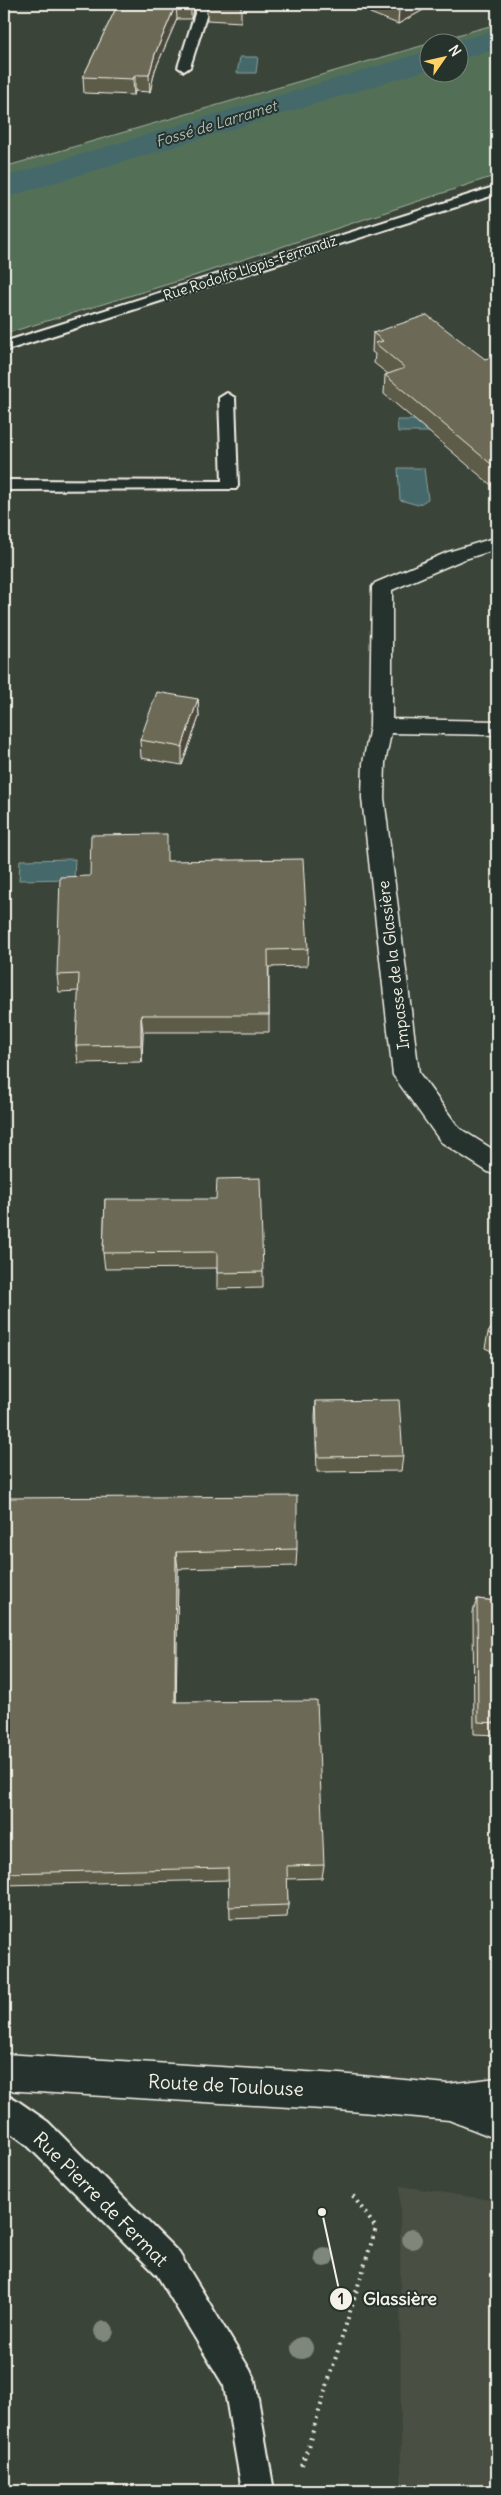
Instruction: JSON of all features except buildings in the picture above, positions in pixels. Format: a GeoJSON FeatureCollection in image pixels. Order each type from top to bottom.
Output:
{"type":"FeatureCollection","features":[{"type":"Feature","properties":{"kind":"street","name":"Impasse de la Glassière"},"geometry":{"type":"LineString","coordinates":[[497,543],[455,556],[382,586],[381,726],[374,764],[373,798],[406,1075],[450,1135],[497,1165]]}},
{"type":"Feature","properties":{"kind":"street"},"geometry":{"type":"LineString","coordinates":[[381,726],[497,728]]}},
{"type":"Feature","properties":{"kind":"street","name":"Route de Toulouse"},"geometry":{"type":"LineString","coordinates":[[4,2072],[339,2092],[448,2102],[497,2096]]}},
{"type":"Feature","properties":{"kind":"street","name":"Route de Toulouse"},"geometry":{"type":"LineString","coordinates":[[448,2102],[497,2121]]}},
{"type":"Feature","properties":{"kind":"lane"},"geometry":{"type":"LineString","coordinates":[[184,67],[204,4]]}},
{"type":"Feature","properties":{"kind":"lane","name":"Rue Rodolfo Llopis-Ferrandiz"},"geometry":{"type":"LineString","coordinates":[[4,347],[497,190]]}},
{"type":"Feature","properties":{"kind":"lane"},"geometry":{"type":"LineString","coordinates":[[4,485],[230,486],[227,398]]}},
{"type":"Feature","properties":{"kind":"lane","name":"Rue Pierre de Fermat"},"geometry":{"type":"LineString","coordinates":[[4,2110],[37,2132],[168,2264],[239,2380],[258,2491]]}},
{"type":"Feature","properties":{"kind":"path"},"geometry":{"type":"LineString","coordinates":[[300,2473],[376,2228],[351,2193]]}},
{"type":"Feature","properties":{"kind":"shaded area"},"geometry":{"type":"Polygon","coordinates":[[[400,2186],[497,2201],[497,2491],[401,2491],[400,2186]]]}},
{"type":"Feature","properties":{"kind":"green space"},"geometry":{"type":"Polygon","coordinates":[[[497,24],[497,175],[182,280],[4,334],[4,167],[418,47],[418,82],[468,82],[468,32],[497,24]]]}},
{"type":"Feature","properties":{"kind":"water"},"geometry":{"type":"Polygon","coordinates":[[[240,57],[258,57],[256,73],[237,73],[240,57]]]}},
{"type":"Feature","properties":{"kind":"water"},"geometry":{"type":"Polygon","coordinates":[[[397,420],[442,420],[443,432],[398,432],[397,420]]]}},
{"type":"Feature","properties":{"kind":"water"},"geometry":{"type":"Polygon","coordinates":[[[398,468],[424,468],[428,499],[418,505],[400,500],[398,468]]]}},
{"type":"Feature","properties":{"kind":"water"},"geometry":{"type":"Polygon","coordinates":[[[75,859],[74,879],[19,880],[20,860],[75,859]]]}},
{"type":"Feature","properties":{"kind":"waterway","name":"Fossé de Larramet"},"geometry":{"type":"LineString","coordinates":[[468,48],[497,39]]}},
{"type":"Feature","properties":{"kind":"waterway","name":"Fossé de Larramet"},"geometry":{"type":"LineString","coordinates":[[4,188],[418,63]]}},
{"type":"Feature","properties":{"kind":"place","name":"Glassière"},"geometry":{"type":"Point","coordinates":[322,2212]}}]}
